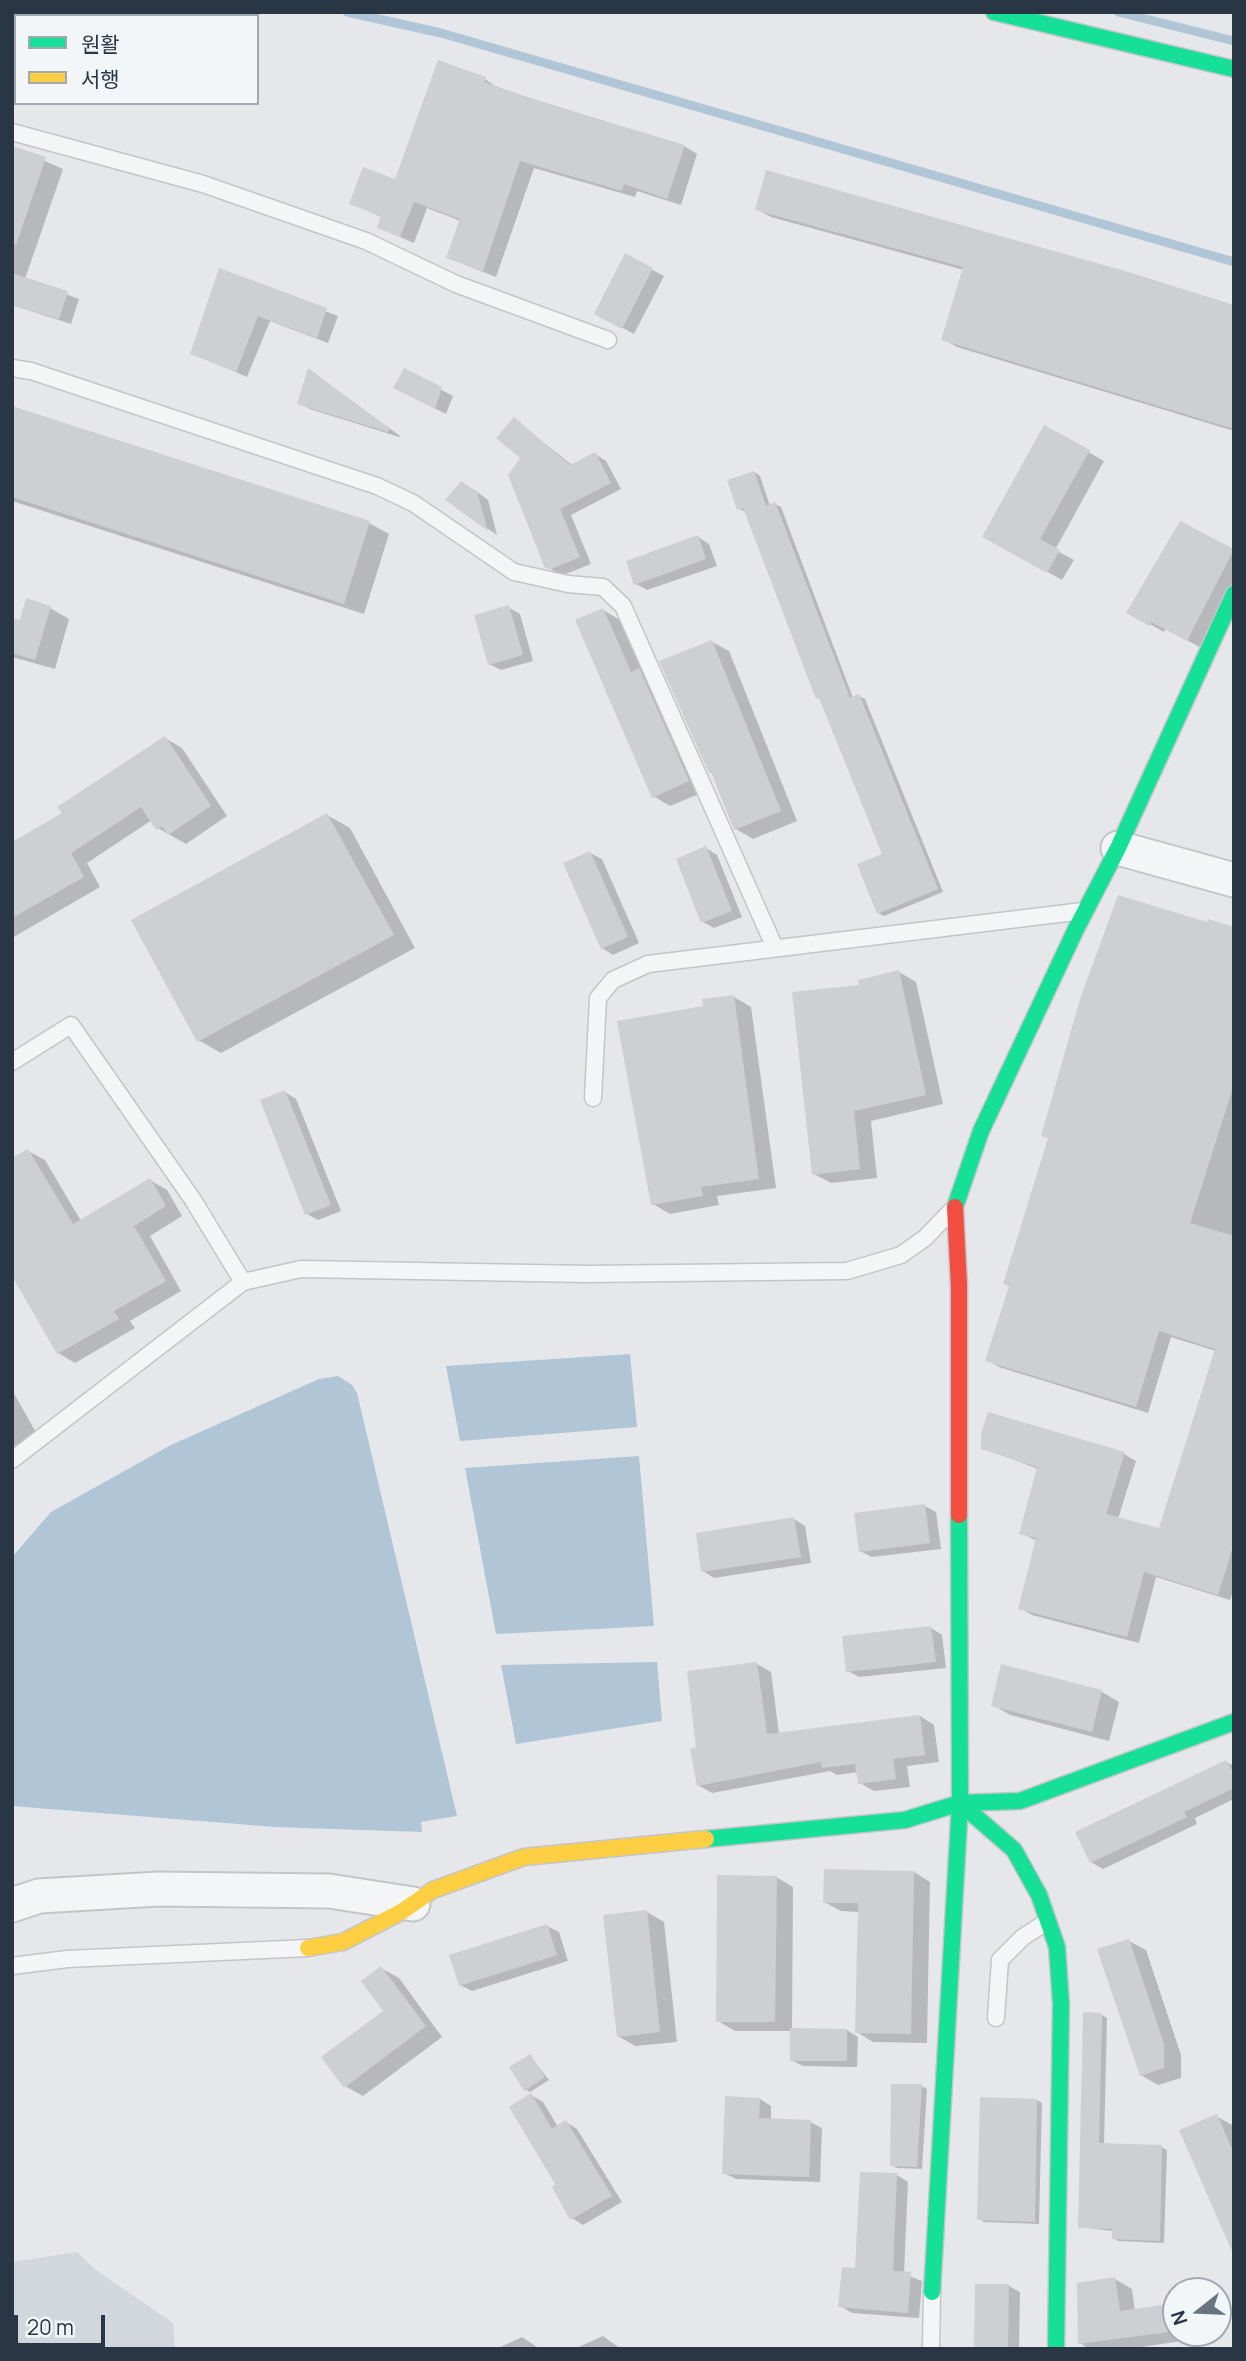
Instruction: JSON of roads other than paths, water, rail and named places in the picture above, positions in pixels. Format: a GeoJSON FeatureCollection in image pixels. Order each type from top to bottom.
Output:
{"type":"FeatureCollection","features":[{"type":"Feature","properties":{"kind":"street"},"geometry":{"type":"LineString","coordinates":[[994,12],[1234,69]]}},
{"type":"Feature","properties":{"kind":"street"},"geometry":{"type":"LineString","coordinates":[[932,2292],[960,1803],[959,1286],[955,1206],[981,1130],[1118,848],[1234,594]]}},
{"type":"Feature","properties":{"kind":"street"},"geometry":{"type":"LineString","coordinates":[[1118,848],[1234,880]]}},
{"type":"Feature","properties":{"kind":"street"},"geometry":{"type":"LineString","coordinates":[[309,1948],[343,1942],[413,1904],[433,1890],[524,1857],[905,1820],[960,1803],[1020,1801],[1234,1722]]}},
{"type":"Feature","properties":{"kind":"street"},"geometry":{"type":"LineString","coordinates":[[960,1803],[1014,1850],[1039,1895],[1057,1947],[1062,2004],[1056,2349]]}},
{"type":"Feature","properties":{"kind":"street"},"geometry":{"type":"LineString","coordinates":[[12,1905],[39,1896],[158,1889],[329,1891],[413,1904]]}},
{"type":"Feature","properties":{"kind":"lane"},"geometry":{"type":"LineString","coordinates":[[12,132],[203,184],[366,241],[456,284],[608,340]]}},
{"type":"Feature","properties":{"kind":"lane"},"geometry":{"type":"LineString","coordinates":[[12,368],[31,370],[377,486],[413,503],[514,572],[568,584],[603,587],[623,606],[775,948]]}},
{"type":"Feature","properties":{"kind":"lane"},"geometry":{"type":"LineString","coordinates":[[593,1098],[597,998],[613,980],[648,964],[1086,911]]}},
{"type":"Feature","properties":{"kind":"lane"},"geometry":{"type":"LineString","coordinates":[[12,1062],[71,1025],[193,1200],[243,1282]]}},
{"type":"Feature","properties":{"kind":"lane"},"geometry":{"type":"LineString","coordinates":[[12,1461],[243,1282],[301,1269],[588,1274],[847,1271],[901,1255],[925,1238],[955,1206]]}},
{"type":"Feature","properties":{"kind":"lane"},"geometry":{"type":"LineString","coordinates":[[996,2018],[1000,1960],[1023,1937],[1048,1920]]}},
{"type":"Feature","properties":{"kind":"lane"},"geometry":{"type":"LineString","coordinates":[[12,1966],[67,1959],[309,1948]]}},
{"type":"Feature","properties":{"kind":"lane"},"geometry":{"type":"LineString","coordinates":[[931,2349],[932,2292]]}},
{"type":"Feature","properties":{"kind":"water"},"geometry":{"type":"Polygon","coordinates":[[[630,1354],[637,1427],[460,1441],[446,1366],[630,1354]]]}},
{"type":"Feature","properties":{"kind":"water"},"geometry":{"type":"Polygon","coordinates":[[[338,1376],[352,1385],[357,1393],[457,1816],[421,1822],[422,1832],[275,1827],[12,1806],[12,1557],[51,1512],[171,1445],[319,1379],[338,1376]]]}},
{"type":"Feature","properties":{"kind":"water"},"geometry":{"type":"Polygon","coordinates":[[[639,1456],[654,1626],[496,1634],[465,1468],[639,1456]]]}},
{"type":"Feature","properties":{"kind":"water"},"geometry":{"type":"Polygon","coordinates":[[[657,1662],[662,1721],[516,1744],[501,1665],[657,1662]]]}},
{"type":"Feature","properties":{"kind":"waterway"},"geometry":{"type":"LineString","coordinates":[[347,12],[441,33],[1234,262]]}},
{"type":"Feature","properties":{"kind":"waterway"},"geometry":{"type":"LineString","coordinates":[[1118,12],[1234,41]]}}]}
